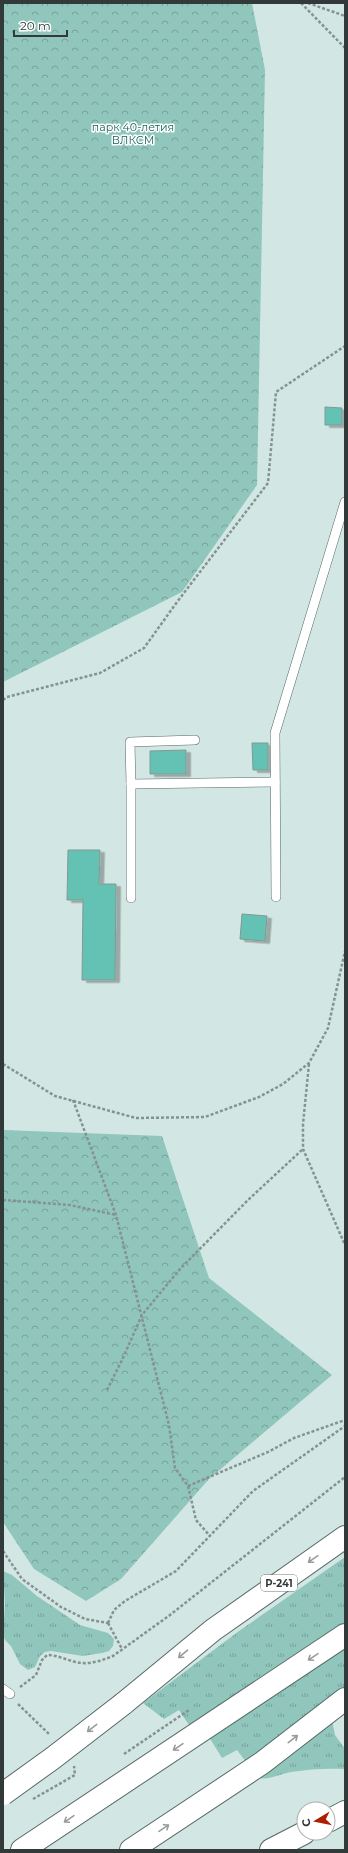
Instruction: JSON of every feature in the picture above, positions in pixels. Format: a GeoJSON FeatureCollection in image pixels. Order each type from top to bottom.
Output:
{"type":"FeatureCollection","features":[{"type":"Feature","properties":{"kind":"main road","name":"Р-241"},"geometry":{"type":"LineString","coordinates":[[3,1794],[123,1704],[213,1630],[345,1537]]}},
{"type":"Feature","properties":{"kind":"main road"},"geometry":{"type":"LineString","coordinates":[[22,1850],[345,1635]]}},
{"type":"Feature","properties":{"kind":"main road"},"geometry":{"type":"LineString","coordinates":[[131,1850],[262,1763],[345,1699]]}},
{"type":"Feature","properties":{"kind":"main road"},"geometry":{"type":"LineString","coordinates":[[336,1817],[345,1812]]}},
{"type":"Feature","properties":{"kind":"main road"},"geometry":{"type":"LineString","coordinates":[[271,1850],[296,1837]]}},
{"type":"Feature","properties":{"kind":"lane"},"geometry":{"type":"LineString","coordinates":[[276,897],[275,733],[345,502]]}},
{"type":"Feature","properties":{"kind":"lane"},"geometry":{"type":"LineString","coordinates":[[131,898],[130,742],[195,740]]}},
{"type":"Feature","properties":{"kind":"lane"},"geometry":{"type":"LineString","coordinates":[[131,784],[275,782]]}},
{"type":"Feature","properties":{"kind":"path"},"geometry":{"type":"LineString","coordinates":[[300,3],[345,48]]}},
{"type":"Feature","properties":{"kind":"path"},"geometry":{"type":"LineString","coordinates":[[308,3],[345,16]]}},
{"type":"Feature","properties":{"kind":"path"},"geometry":{"type":"LineString","coordinates":[[3,700],[7,697],[100,673],[144,648],[176,602],[268,483],[276,392],[345,346]]}},
{"type":"Feature","properties":{"kind":"path"},"geometry":{"type":"LineString","coordinates":[[3,1064],[55,1096],[136,1118],[205,1117],[259,1097],[284,1084],[309,1063],[328,1028],[345,951]]}},
{"type":"Feature","properties":{"kind":"path"},"geometry":{"type":"LineString","coordinates":[[309,1063],[303,1124],[303,1149],[345,1245]]}},
{"type":"Feature","properties":{"kind":"path"},"geometry":{"type":"LineString","coordinates":[[73,1100],[116,1215],[169,1425],[175,1468],[188,1486],[196,1520],[210,1536]]}},
{"type":"Feature","properties":{"kind":"path"},"geometry":{"type":"LineString","coordinates":[[107,1390],[142,1315],[180,1269],[248,1200],[303,1149]]}},
{"type":"Feature","properties":{"kind":"path"},"geometry":{"type":"LineString","coordinates":[[3,1200],[70,1205],[116,1215]]}},
{"type":"Feature","properties":{"kind":"path"},"geometry":{"type":"LineString","coordinates":[[188,1486],[268,1452],[294,1438],[345,1420]]}},
{"type":"Feature","properties":{"kind":"path"},"geometry":{"type":"LineString","coordinates":[[108,1623],[114,1610],[125,1601],[176,1571],[253,1491],[345,1428]]}},
{"type":"Feature","properties":{"kind":"path"},"geometry":{"type":"LineString","coordinates":[[50,1736],[6,1692],[36,1675],[42,1660],[47,1655],[55,1655],[82,1663],[102,1660],[122,1649],[170,1615],[345,1477]]}},
{"type":"Feature","properties":{"kind":"path"},"geometry":{"type":"LineString","coordinates":[[3,1551],[22,1579],[61,1607],[84,1619],[108,1623]]}},
{"type":"Feature","properties":{"kind":"path"},"geometry":{"type":"LineString","coordinates":[[108,1623],[122,1649]]}},
{"type":"Feature","properties":{"kind":"path"},"geometry":{"type":"LineString","coordinates":[[124,1754],[189,1710]]}},
{"type":"Feature","properties":{"kind":"path"},"geometry":{"type":"LineString","coordinates":[[29,1801],[75,1775],[73,1762]]}},
{"type":"Feature","properties":{"kind":"green space","name":"парк 40-летия ВЛКСМ"},"geometry":{"type":"Polygon","coordinates":[[[3,3],[252,3],[265,70],[257,485],[182,592],[3,682],[3,3]]]}},
{"type":"Feature","properties":{"kind":"green space"},"geometry":{"type":"Polygon","coordinates":[[[3,1130],[162,1136],[209,1278],[332,1375],[209,1479],[121,1579],[86,1601],[34,1569],[3,1522],[3,1130]]]}},
{"type":"Feature","properties":{"kind":"green space"},"geometry":{"type":"Polygon","coordinates":[[[345,1557],[345,1708],[333,1720],[333,1725],[335,1735],[345,1749],[345,1769],[304,1770],[271,1778],[258,1778],[237,1750],[222,1758],[209,1737],[200,1742],[179,1710],[164,1719],[143,1703],[239,1631],[345,1557]]]}},
{"type":"Feature","properties":{"kind":"green space"},"geometry":{"type":"Polygon","coordinates":[[[3,1571],[12,1575],[37,1596],[80,1625],[108,1633],[114,1639],[113,1646],[109,1651],[83,1656],[51,1651],[45,1652],[40,1656],[35,1667],[28,1670],[20,1664],[11,1646],[5,1640],[3,1634],[5,1604],[3,1571]]]}},
{"type":"Feature","properties":{"kind":"building"},"geometry":{"type":"Polygon","coordinates":[[[325,407],[342,408],[342,425],[325,425],[325,407]]]}},
{"type":"Feature","properties":{"kind":"building"},"geometry":{"type":"Polygon","coordinates":[[[252,743],[268,743],[268,770],[253,770],[252,743]]]}},
{"type":"Feature","properties":{"kind":"building"},"geometry":{"type":"Polygon","coordinates":[[[186,750],[186,774],[150,774],[150,751],[186,750]]]}},
{"type":"Feature","properties":{"kind":"building"},"geometry":{"type":"Polygon","coordinates":[[[68,850],[100,850],[99,884],[116,884],[115,980],[82,980],[83,900],[67,900],[68,850]]]}},
{"type":"Feature","properties":{"kind":"building"},"geometry":{"type":"Polygon","coordinates":[[[242,914],[267,916],[265,941],[240,939],[242,914]]]}}]}
